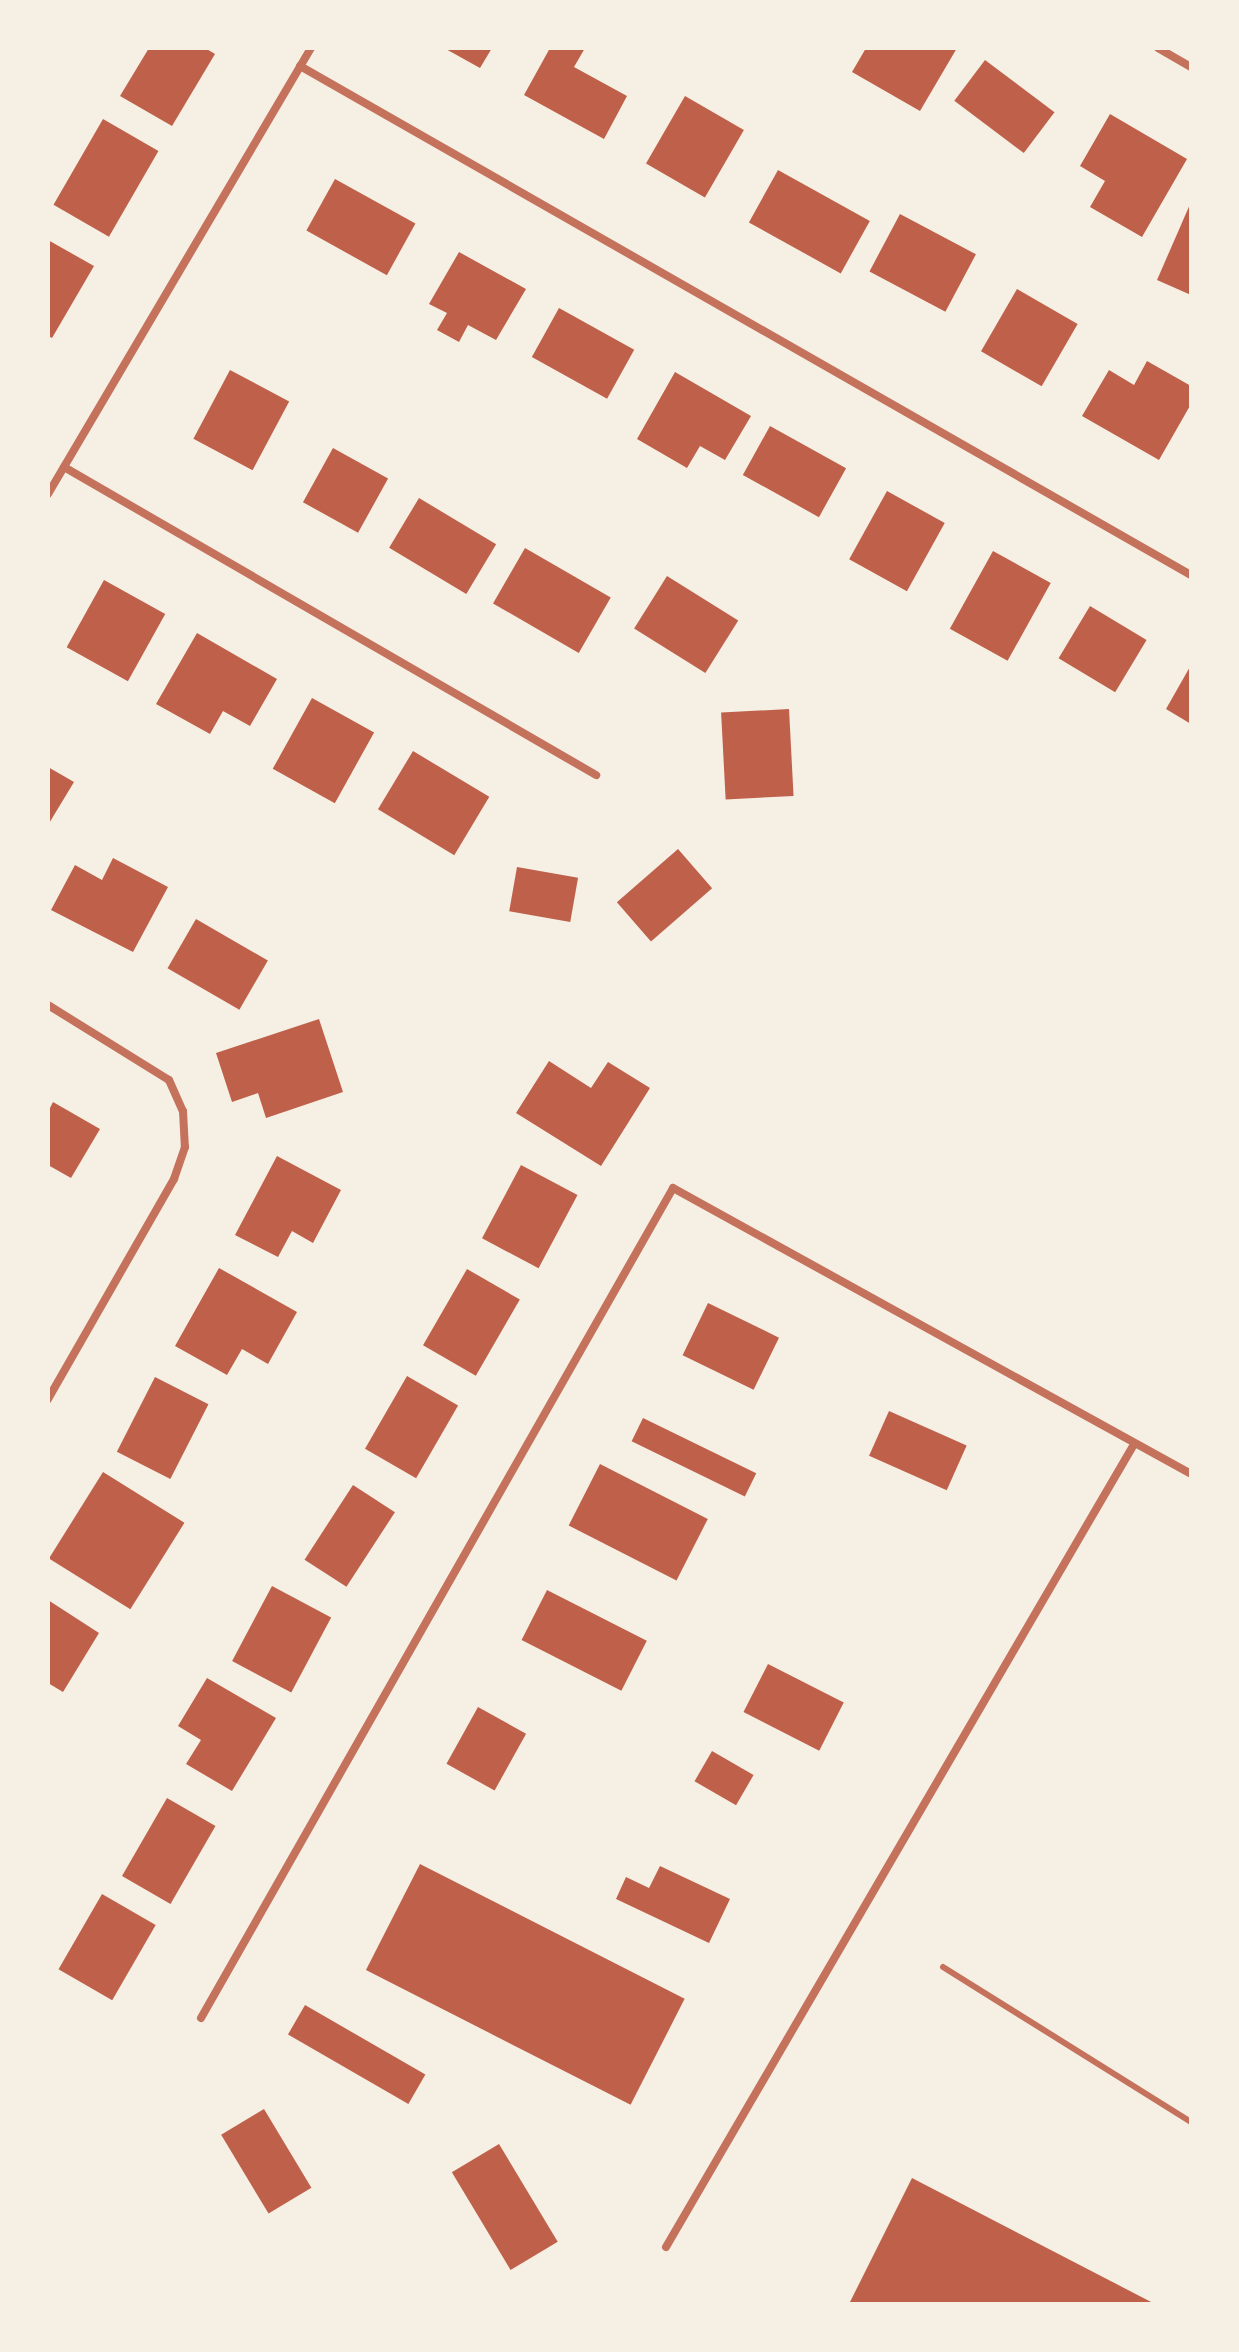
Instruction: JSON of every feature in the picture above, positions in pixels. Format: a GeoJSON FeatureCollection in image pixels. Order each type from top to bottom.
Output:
{"type":"FeatureCollection","features":[{"type":"Feature","properties":{"kind":"street"},"geometry":{"type":"LineString","coordinates":[[48,494],[311,48]]}},
{"type":"Feature","properties":{"kind":"street"},"geometry":{"type":"LineString","coordinates":[[1158,48],[1191,67]]}},
{"type":"Feature","properties":{"kind":"street"},"geometry":{"type":"LineString","coordinates":[[300,66],[1191,575]]}},
{"type":"Feature","properties":{"kind":"street"},"geometry":{"type":"LineString","coordinates":[[64,467],[596,775]]}},
{"type":"Feature","properties":{"kind":"street"},"geometry":{"type":"LineString","coordinates":[[48,1005],[157,1068],[178,1095],[185,1128],[185,1147],[174,1179],[48,1399]]}},
{"type":"Feature","properties":{"kind":"street"},"geometry":{"type":"LineString","coordinates":[[201,2018],[673,1188],[1133,1446],[1191,1474]]}},
{"type":"Feature","properties":{"kind":"street"},"geometry":{"type":"LineString","coordinates":[[666,2247],[1133,1446]]}},
{"type":"Feature","properties":{"kind":"lane"},"geometry":{"type":"LineString","coordinates":[[943,1967],[1191,2122]]}},
{"type":"Feature","properties":{"kind":"building"},"geometry":{"type":"Polygon","coordinates":[[[149,48],[205,48],[215,54],[172,126],[120,96],[149,48]]]}},
{"type":"Feature","properties":{"kind":"building"},"geometry":{"type":"Polygon","coordinates":[[[444,48],[492,48],[480,68],[444,48]]]}},
{"type":"Feature","properties":{"kind":"building"},"geometry":{"type":"Polygon","coordinates":[[[550,48],[585,48],[574,67],[627,96],[604,139],[524,95],[550,48]]]}},
{"type":"Feature","properties":{"kind":"building"},"geometry":{"type":"Polygon","coordinates":[[[866,48],[957,48],[920,111],[852,72],[866,48]]]}},
{"type":"Feature","properties":{"kind":"building"},"geometry":{"type":"Polygon","coordinates":[[[985,60],[1054,112],[1024,153],[954,101],[985,60]]]}},
{"type":"Feature","properties":{"kind":"building"},"geometry":{"type":"Polygon","coordinates":[[[685,96],[744,130],[705,198],[646,164],[685,96]]]}},
{"type":"Feature","properties":{"kind":"building"},"geometry":{"type":"Polygon","coordinates":[[[1110,114],[1187,159],[1142,237],[1090,207],[1105,181],[1080,166],[1110,114]]]}},
{"type":"Feature","properties":{"kind":"building"},"geometry":{"type":"Polygon","coordinates":[[[103,119],[158,151],[109,237],[54,205],[103,119]]]}},
{"type":"Feature","properties":{"kind":"building"},"geometry":{"type":"Polygon","coordinates":[[[778,170],[870,221],[841,273],[749,222],[778,170]]]}},
{"type":"Feature","properties":{"kind":"building"},"geometry":{"type":"Polygon","coordinates":[[[335,179],[415,224],[387,275],[306,231],[335,179]]]}},
{"type":"Feature","properties":{"kind":"building"},"geometry":{"type":"Polygon","coordinates":[[[1191,202],[1191,295],[1157,280],[1191,202]]]}},
{"type":"Feature","properties":{"kind":"building"},"geometry":{"type":"Polygon","coordinates":[[[900,214],[976,254],[945,312],[869,271],[900,214]]]}},
{"type":"Feature","properties":{"kind":"building"},"geometry":{"type":"Polygon","coordinates":[[[48,240],[94,266],[52,338],[48,336],[48,240]]]}},
{"type":"Feature","properties":{"kind":"building"},"geometry":{"type":"Polygon","coordinates":[[[459,252],[526,289],[496,340],[468,325],[459,342],[437,330],[447,313],[429,304],[459,252]]]}},
{"type":"Feature","properties":{"kind":"building"},"geometry":{"type":"Polygon","coordinates":[[[1017,289],[1078,324],[1042,386],[981,351],[1017,289]]]}},
{"type":"Feature","properties":{"kind":"building"},"geometry":{"type":"Polygon","coordinates":[[[559,308],[634,350],[607,399],[532,357],[559,308]]]}},
{"type":"Feature","properties":{"kind":"building"},"geometry":{"type":"Polygon","coordinates":[[[1147,361],[1191,386],[1191,404],[1159,460],[1082,416],[1109,370],[1134,385],[1147,361]]]}},
{"type":"Feature","properties":{"kind":"building"},"geometry":{"type":"Polygon","coordinates":[[[230,370],[289,401],[253,470],[193,439],[230,370]]]}},
{"type":"Feature","properties":{"kind":"building"},"geometry":{"type":"Polygon","coordinates":[[[675,372],[751,416],[725,460],[700,446],[687,468],[637,439],[675,372]]]}},
{"type":"Feature","properties":{"kind":"building"},"geometry":{"type":"Polygon","coordinates":[[[770,426],[846,468],[819,517],[743,475],[770,426]]]}},
{"type":"Feature","properties":{"kind":"building"},"geometry":{"type":"Polygon","coordinates":[[[333,448],[388,479],[358,533],[303,502],[333,448]]]}},
{"type":"Feature","properties":{"kind":"building"},"geometry":{"type":"Polygon","coordinates":[[[887,491],[945,523],[907,591],[849,559],[887,491]]]}},
{"type":"Feature","properties":{"kind":"building"},"geometry":{"type":"Polygon","coordinates":[[[419,498],[496,544],[466,594],[389,548],[419,498]]]}},
{"type":"Feature","properties":{"kind":"building"},"geometry":{"type":"Polygon","coordinates":[[[525,548],[611,598],[579,653],[493,603],[525,548]]]}},
{"type":"Feature","properties":{"kind":"building"},"geometry":{"type":"Polygon","coordinates":[[[993,551],[1051,583],[1008,661],[950,629],[993,551]]]}},
{"type":"Feature","properties":{"kind":"building"},"geometry":{"type":"Polygon","coordinates":[[[667,576],[738,621],[705,673],[634,629],[667,576]]]}},
{"type":"Feature","properties":{"kind":"building"},"geometry":{"type":"Polygon","coordinates":[[[104,580],[165,614],[128,681],[67,647],[104,580]]]}},
{"type":"Feature","properties":{"kind":"building"},"geometry":{"type":"Polygon","coordinates":[[[1090,606],[1147,640],[1115,692],[1059,658],[1090,606]]]}},
{"type":"Feature","properties":{"kind":"building"},"geometry":{"type":"Polygon","coordinates":[[[197,633],[277,679],[250,726],[223,711],[210,734],[156,704],[197,633]]]}},
{"type":"Feature","properties":{"kind":"building"},"geometry":{"type":"Polygon","coordinates":[[[1191,665],[1191,724],[1166,709],[1191,665]]]}},
{"type":"Feature","properties":{"kind":"building"},"geometry":{"type":"Polygon","coordinates":[[[312,698],[374,732],[335,803],[273,769],[312,698]]]}},
{"type":"Feature","properties":{"kind":"building"},"geometry":{"type":"Polygon","coordinates":[[[789,709],[794,796],[726,799],[721,713],[789,709]]]}},
{"type":"Feature","properties":{"kind":"building"},"geometry":{"type":"Polygon","coordinates":[[[413,751],[489,797],[454,855],[378,809],[413,751]]]}},
{"type":"Feature","properties":{"kind":"building"},"geometry":{"type":"Polygon","coordinates":[[[48,767],[74,782],[48,825],[48,767]]]}},
{"type":"Feature","properties":{"kind":"building"},"geometry":{"type":"Polygon","coordinates":[[[678,849],[712,888],[651,941],[617,902],[678,849]]]}},
{"type":"Feature","properties":{"kind":"building"},"geometry":{"type":"Polygon","coordinates":[[[113,858],[168,887],[133,952],[51,910],[75,865],[102,880],[113,858]]]}},
{"type":"Feature","properties":{"kind":"building"},"geometry":{"type":"Polygon","coordinates":[[[517,867],[578,878],[570,922],[509,911],[517,867]]]}},
{"type":"Feature","properties":{"kind":"building"},"geometry":{"type":"Polygon","coordinates":[[[196,919],[268,960],[239,1010],[168,968],[196,919]]]}},
{"type":"Feature","properties":{"kind":"building"},"geometry":{"type":"Polygon","coordinates":[[[319,1019],[343,1092],[266,1118],[258,1093],[232,1102],[216,1053],[319,1019]]]}},
{"type":"Feature","properties":{"kind":"building"},"geometry":{"type":"Polygon","coordinates":[[[549,1061],[591,1088],[608,1062],[650,1088],[601,1166],[516,1113],[549,1061]]]}},
{"type":"Feature","properties":{"kind":"building"},"geometry":{"type":"Polygon","coordinates":[[[53,1102],[100,1129],[71,1178],[48,1165],[48,1112],[53,1102]]]}},
{"type":"Feature","properties":{"kind":"building"},"geometry":{"type":"Polygon","coordinates":[[[277,1156],[341,1190],[313,1243],[292,1231],[278,1257],[235,1235],[277,1156]]]}},
{"type":"Feature","properties":{"kind":"building"},"geometry":{"type":"Polygon","coordinates":[[[521,1165],[578,1195],[539,1268],[482,1238],[521,1165]]]}},
{"type":"Feature","properties":{"kind":"building"},"geometry":{"type":"Polygon","coordinates":[[[219,1268],[297,1312],[268,1364],[242,1349],[227,1375],[175,1346],[219,1268]]]}},
{"type":"Feature","properties":{"kind":"building"},"geometry":{"type":"Polygon","coordinates":[[[467,1269],[520,1300],[476,1376],[423,1345],[467,1269]]]}},
{"type":"Feature","properties":{"kind":"building"},"geometry":{"type":"Polygon","coordinates":[[[708,1303],[779,1338],[754,1390],[683,1355],[708,1303]]]}},
{"type":"Feature","properties":{"kind":"building"},"geometry":{"type":"Polygon","coordinates":[[[407,1376],[458,1406],[416,1478],[365,1449],[407,1376]]]}},
{"type":"Feature","properties":{"kind":"building"},"geometry":{"type":"Polygon","coordinates":[[[155,1377],[208,1404],[170,1479],[117,1452],[155,1377]]]}},
{"type":"Feature","properties":{"kind":"building"},"geometry":{"type":"Polygon","coordinates":[[[889,1411],[967,1446],[947,1490],[869,1456],[889,1411]]]}},
{"type":"Feature","properties":{"kind":"building"},"geometry":{"type":"Polygon","coordinates":[[[643,1418],[756,1473],[745,1497],[632,1441],[643,1418]]]}},
{"type":"Feature","properties":{"kind":"building"},"geometry":{"type":"Polygon","coordinates":[[[600,1464],[708,1519],[676,1580],[569,1525],[600,1464]]]}},
{"type":"Feature","properties":{"kind":"building"},"geometry":{"type":"Polygon","coordinates":[[[103,1472],[184,1523],[130,1609],[49,1559],[103,1472]]]}},
{"type":"Feature","properties":{"kind":"building"},"geometry":{"type":"Polygon","coordinates":[[[353,1485],[395,1512],[346,1587],[305,1560],[353,1485]]]}},
{"type":"Feature","properties":{"kind":"building"},"geometry":{"type":"Polygon","coordinates":[[[272,1586],[331,1617],[291,1693],[232,1661],[272,1586]]]}},
{"type":"Feature","properties":{"kind":"building"},"geometry":{"type":"Polygon","coordinates":[[[547,1590],[647,1641],[621,1691],[522,1640],[547,1590]]]}},
{"type":"Feature","properties":{"kind":"building"},"geometry":{"type":"Polygon","coordinates":[[[48,1600],[99,1633],[63,1692],[48,1683],[48,1600]]]}},
{"type":"Feature","properties":{"kind":"building"},"geometry":{"type":"Polygon","coordinates":[[[768,1664],[844,1703],[819,1751],[743,1712],[768,1664]]]}},
{"type":"Feature","properties":{"kind":"building"},"geometry":{"type":"Polygon","coordinates":[[[207,1678],[276,1718],[232,1791],[186,1764],[201,1740],[178,1726],[207,1678]]]}},
{"type":"Feature","properties":{"kind":"building"},"geometry":{"type":"Polygon","coordinates":[[[478,1707],[526,1734],[495,1791],[446,1764],[478,1707]]]}},
{"type":"Feature","properties":{"kind":"building"},"geometry":{"type":"Polygon","coordinates":[[[712,1751],[754,1775],[736,1805],[694,1781],[712,1751]]]}},
{"type":"Feature","properties":{"kind":"building"},"geometry":{"type":"Polygon","coordinates":[[[167,1798],[215,1826],[170,1904],[122,1876],[167,1798]]]}},
{"type":"Feature","properties":{"kind":"building"},"geometry":{"type":"Polygon","coordinates":[[[420,1864],[685,1999],[631,2105],[366,1970],[420,1864]]]}},
{"type":"Feature","properties":{"kind":"building"},"geometry":{"type":"Polygon","coordinates":[[[660,1866],[730,1899],[709,1943],[616,1899],[626,1877],[649,1888],[660,1866]]]}},
{"type":"Feature","properties":{"kind":"building"},"geometry":{"type":"Polygon","coordinates":[[[102,1894],[156,1925],[112,2000],[58,1969],[102,1894]]]}},
{"type":"Feature","properties":{"kind":"building"},"geometry":{"type":"Polygon","coordinates":[[[305,2005],[425,2074],[408,2104],[288,2034],[305,2005]]]}},
{"type":"Feature","properties":{"kind":"building"},"geometry":{"type":"Polygon","coordinates":[[[264,2109],[311,2188],[269,2214],[221,2135],[264,2109]]]}},
{"type":"Feature","properties":{"kind":"building"},"geometry":{"type":"Polygon","coordinates":[[[499,2144],[558,2242],[511,2270],[452,2172],[499,2144]]]}},
{"type":"Feature","properties":{"kind":"building"},"geometry":{"type":"Polygon","coordinates":[[[912,2178],[1155,2304],[849,2304],[912,2178]]]}}]}
